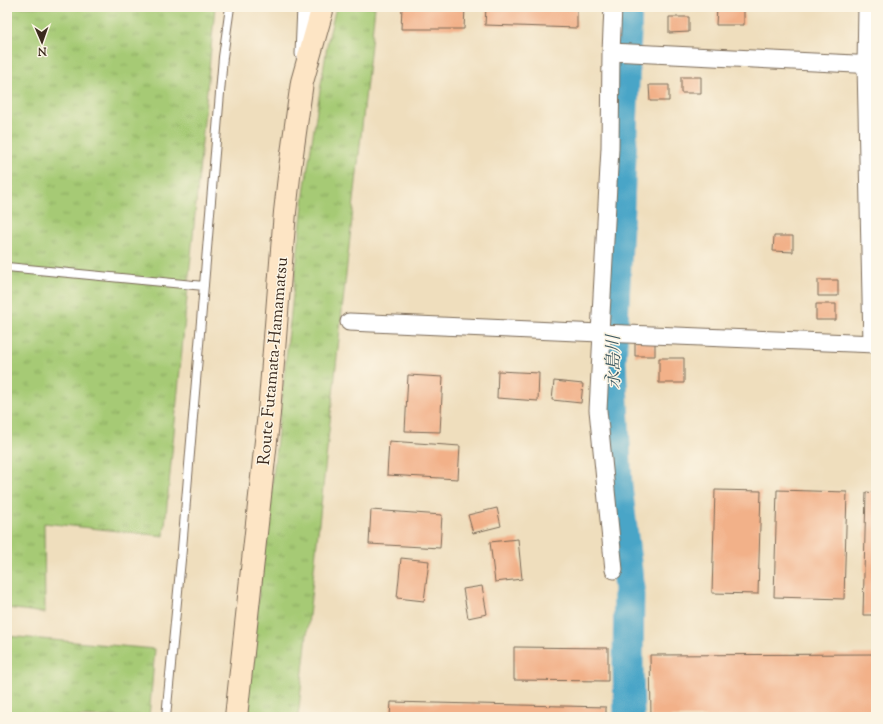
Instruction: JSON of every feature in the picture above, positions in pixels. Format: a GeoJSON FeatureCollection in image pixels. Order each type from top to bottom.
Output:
{"type":"FeatureCollection","features":[{"type":"Feature","properties":{"kind":"main road","name":"Route Futamata-Hamamatsu"},"geometry":{"type":"LineString","coordinates":[[236,717],[269,413],[285,212],[302,82],[323,7]]}},
{"type":"Feature","properties":{"kind":"street"},"geometry":{"type":"LineString","coordinates":[[302,82],[306,7]]}},
{"type":"Feature","properties":{"kind":"street"},"geometry":{"type":"LineString","coordinates":[[613,7],[619,52],[610,148],[598,410],[614,570]]}},
{"type":"Feature","properties":{"kind":"street"},"geometry":{"type":"LineString","coordinates":[[349,322],[874,344],[871,65],[867,7]]}},
{"type":"Feature","properties":{"kind":"street"},"geometry":{"type":"LineString","coordinates":[[619,52],[871,65]]}},
{"type":"Feature","properties":{"kind":"lane"},"geometry":{"type":"LineString","coordinates":[[166,717],[224,57],[230,7]]}},
{"type":"Feature","properties":{"kind":"lane"},"geometry":{"type":"LineString","coordinates":[[7,267],[204,286]]}},
{"type":"Feature","properties":{"kind":"green space"},"geometry":{"type":"Polygon","coordinates":[[[7,7],[215,7],[164,536],[44,523],[45,613],[7,608],[7,7]]]}},
{"type":"Feature","properties":{"kind":"green space"},"geometry":{"type":"Polygon","coordinates":[[[336,7],[375,7],[298,717],[244,717],[275,458],[305,186],[328,40],[336,7]]]}},
{"type":"Feature","properties":{"kind":"green space"},"geometry":{"type":"Polygon","coordinates":[[[7,636],[155,649],[149,717],[7,717],[7,636]]]}},
{"type":"Feature","properties":{"kind":"building"},"geometry":{"type":"Polygon","coordinates":[[[402,7],[465,7],[464,29],[401,29],[402,7]]]}},
{"type":"Feature","properties":{"kind":"building"},"geometry":{"type":"Polygon","coordinates":[[[486,7],[577,7],[577,28],[485,25],[486,7]]]}},
{"type":"Feature","properties":{"kind":"building"},"geometry":{"type":"Polygon","coordinates":[[[717,7],[744,7],[744,25],[716,25],[717,7]]]}},
{"type":"Feature","properties":{"kind":"building"},"geometry":{"type":"Polygon","coordinates":[[[669,17],[689,17],[689,32],[669,33],[669,17]]]}},
{"type":"Feature","properties":{"kind":"building"},"geometry":{"type":"Polygon","coordinates":[[[681,77],[701,77],[701,93],[681,93],[681,77]]]}},
{"type":"Feature","properties":{"kind":"building"},"geometry":{"type":"Polygon","coordinates":[[[649,85],[669,85],[669,101],[650,101],[649,85]]]}},
{"type":"Feature","properties":{"kind":"building"},"geometry":{"type":"Polygon","coordinates":[[[774,236],[793,236],[793,252],[773,251],[774,236]]]}},
{"type":"Feature","properties":{"kind":"building"},"geometry":{"type":"Polygon","coordinates":[[[818,280],[838,280],[838,296],[818,296],[818,280]]]}},
{"type":"Feature","properties":{"kind":"building"},"geometry":{"type":"Polygon","coordinates":[[[816,304],[836,304],[836,320],[816,320],[816,304]]]}},
{"type":"Feature","properties":{"kind":"building"},"geometry":{"type":"Polygon","coordinates":[[[635,340],[655,340],[655,356],[635,356],[635,340]]]}},
{"type":"Feature","properties":{"kind":"building"},"geometry":{"type":"Polygon","coordinates":[[[659,358],[684,358],[684,383],[659,383],[659,358]]]}},
{"type":"Feature","properties":{"kind":"building"},"geometry":{"type":"Polygon","coordinates":[[[498,371],[539,373],[538,401],[497,398],[498,371]]]}},
{"type":"Feature","properties":{"kind":"building"},"geometry":{"type":"Polygon","coordinates":[[[408,375],[443,377],[440,432],[405,431],[408,375]]]}},
{"type":"Feature","properties":{"kind":"building"},"geometry":{"type":"Polygon","coordinates":[[[554,381],[583,384],[581,403],[552,400],[554,381]]]}},
{"type":"Feature","properties":{"kind":"building"},"geometry":{"type":"Polygon","coordinates":[[[389,441],[460,446],[458,479],[387,475],[389,441]]]}},
{"type":"Feature","properties":{"kind":"building"},"geometry":{"type":"Polygon","coordinates":[[[715,490],[761,491],[758,594],[712,593],[715,490]]]}},
{"type":"Feature","properties":{"kind":"building"},"geometry":{"type":"Polygon","coordinates":[[[777,490],[847,492],[844,599],[774,597],[777,490]]]}},
{"type":"Feature","properties":{"kind":"building"},"geometry":{"type":"Polygon","coordinates":[[[866,492],[876,493],[876,615],[863,615],[866,492]]]}},
{"type":"Feature","properties":{"kind":"building"},"geometry":{"type":"Polygon","coordinates":[[[497,508],[501,526],[473,533],[468,515],[497,508]]]}},
{"type":"Feature","properties":{"kind":"building"},"geometry":{"type":"Polygon","coordinates":[[[371,510],[442,515],[440,548],[369,544],[371,510]]]}},
{"type":"Feature","properties":{"kind":"building"},"geometry":{"type":"Polygon","coordinates":[[[518,539],[522,579],[495,582],[490,542],[518,539]]]}},
{"type":"Feature","properties":{"kind":"building"},"geometry":{"type":"Polygon","coordinates":[[[401,558],[429,561],[424,601],[397,598],[401,558]]]}},
{"type":"Feature","properties":{"kind":"building"},"geometry":{"type":"Polygon","coordinates":[[[482,586],[487,614],[468,618],[463,589],[482,586]]]}},
{"type":"Feature","properties":{"kind":"building"},"geometry":{"type":"Polygon","coordinates":[[[514,647],[608,648],[608,681],[514,680],[514,647]]]}},
{"type":"Feature","properties":{"kind":"building"},"geometry":{"type":"Polygon","coordinates":[[[876,654],[876,717],[651,717],[650,655],[876,654]]]}},
{"type":"Feature","properties":{"kind":"building"},"geometry":{"type":"Polygon","coordinates":[[[391,702],[606,707],[606,717],[390,717],[391,702]]]}},
{"type":"Feature","properties":{"kind":"waterway","name":"永島川"},"geometry":{"type":"LineString","coordinates":[[627,7],[611,362],[617,486],[629,588],[629,717]]}}]}
